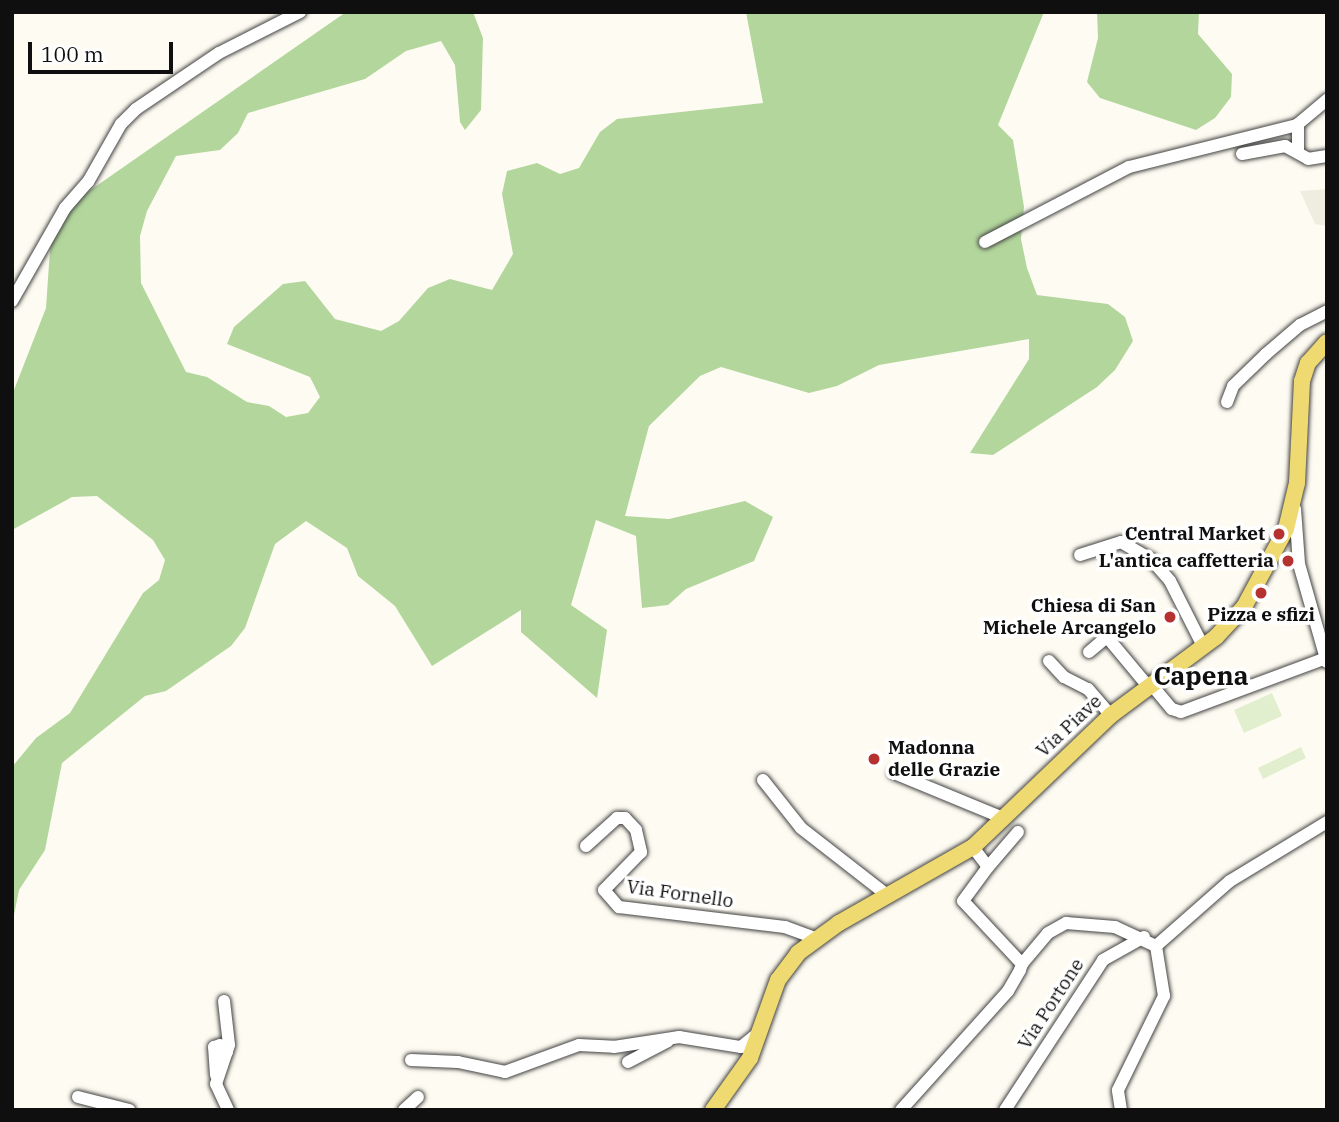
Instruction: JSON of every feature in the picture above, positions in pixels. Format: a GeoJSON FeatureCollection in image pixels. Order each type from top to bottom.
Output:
{"type":"FeatureCollection","features":[{"type":"Feature","properties":{"kind":"main road","name":"Via Piave"},"geometry":{"type":"LineString","coordinates":[[713,1110],[747,1062],[764,1027],[783,970],[816,938],[973,847],[1111,715],[1203,646],[1244,607],[1275,554],[1294,500],[1299,398],[1308,363],[1327,342]]}},
{"type":"Feature","properties":{"kind":"street"},"geometry":{"type":"LineString","coordinates":[[12,301],[65,208],[136,109],[219,53],[300,12]]}},
{"type":"Feature","properties":{"kind":"street"},"geometry":{"type":"LineString","coordinates":[[985,242],[1129,167],[1297,125],[1307,112],[1327,100]]}},
{"type":"Feature","properties":{"kind":"street"},"geometry":{"type":"LineString","coordinates":[[1297,125],[1298,150]]}},
{"type":"Feature","properties":{"kind":"street"},"geometry":{"type":"LineString","coordinates":[[1242,154],[1281,146],[1298,150],[1308,159],[1327,156]]}},
{"type":"Feature","properties":{"kind":"street"},"geometry":{"type":"LineString","coordinates":[[1227,402],[1233,386],[1266,354],[1300,325],[1327,311]]}},
{"type":"Feature","properties":{"kind":"street"},"geometry":{"type":"LineString","coordinates":[[1089,652],[1104,634],[1172,709],[1181,712],[1325,652],[1322,628],[1298,558],[1294,500]]}},
{"type":"Feature","properties":{"kind":"street"},"geometry":{"type":"LineString","coordinates":[[1080,555],[1121,542],[1151,559],[1170,581],[1203,646]]}},
{"type":"Feature","properties":{"kind":"street"},"geometry":{"type":"LineString","coordinates":[[1275,554],[1298,558]]}},
{"type":"Feature","properties":{"kind":"street"},"geometry":{"type":"LineString","coordinates":[[1049,661],[1065,677],[1088,689],[1111,715]]}},
{"type":"Feature","properties":{"kind":"street"},"geometry":{"type":"LineString","coordinates":[[894,773],[1003,818]]}},
{"type":"Feature","properties":{"kind":"street"},"geometry":{"type":"LineString","coordinates":[[763,780],[804,830],[820,838],[887,895]]}},
{"type":"Feature","properties":{"kind":"street","name":"Via Fornello"},"geometry":{"type":"LineString","coordinates":[[586,846],[617,818],[625,818],[636,830],[641,852],[604,890],[619,906],[785,927],[816,938]]}},
{"type":"Feature","properties":{"kind":"street"},"geometry":{"type":"LineString","coordinates":[[1156,946],[1227,884],[1327,822]]}},
{"type":"Feature","properties":{"kind":"street"},"geometry":{"type":"LineString","coordinates":[[1018,832],[963,901],[1022,964]]}},
{"type":"Feature","properties":{"kind":"street"},"geometry":{"type":"LineString","coordinates":[[973,847],[988,867]]}},
{"type":"Feature","properties":{"kind":"street"},"geometry":{"type":"LineString","coordinates":[[901,1110],[1008,991],[1022,964],[1048,933],[1066,923],[1097,923],[1144,937],[1156,946],[1164,996],[1118,1090],[1121,1110]]}},
{"type":"Feature","properties":{"kind":"street","name":"Via Portone"},"geometry":{"type":"LineString","coordinates":[[1005,1110],[1103,960],[1144,937]]}},
{"type":"Feature","properties":{"kind":"street"},"geometry":{"type":"LineString","coordinates":[[224,1001],[227,1052],[217,1079],[228,1110]]}},
{"type":"Feature","properties":{"kind":"street"},"geometry":{"type":"LineString","coordinates":[[411,1060],[463,1063],[505,1072],[579,1045],[614,1047],[679,1037],[741,1047],[764,1027]]}},
{"type":"Feature","properties":{"kind":"street"},"geometry":{"type":"LineString","coordinates":[[628,1062],[679,1037]]}},
{"type":"Feature","properties":{"kind":"street"},"geometry":{"type":"LineString","coordinates":[[1017,1110],[1022,1083]]}},
{"type":"Feature","properties":{"kind":"street"},"geometry":{"type":"LineString","coordinates":[[78,1097],[129,1110]]}},
{"type":"Feature","properties":{"kind":"street"},"geometry":{"type":"LineString","coordinates":[[404,1110],[418,1097]]}},
{"type":"Feature","properties":{"kind":"green space"},"geometry":{"type":"Polygon","coordinates":[[[346,12],[473,12],[483,38],[481,110],[465,130],[460,122],[455,65],[441,41],[406,51],[365,79],[248,113],[238,133],[220,150],[176,156],[147,211],[140,236],[141,283],[186,372],[207,377],[247,402],[269,406],[286,417],[308,413],[320,397],[310,377],[227,344],[234,327],[283,284],[305,281],[335,319],[381,331],[399,321],[428,288],[450,279],[492,290],[513,254],[502,194],[507,171],[537,163],[560,174],[579,168],[600,132],[617,119],[763,103],[746,12],[1044,12],[998,125],[1013,140],[1024,207],[1021,239],[1027,268],[1037,295],[1108,304],[1125,317],[1133,341],[1115,370],[1097,387],[993,455],[970,453],[1029,359],[1029,339],[879,365],[837,386],[809,393],[721,367],[700,376],[649,426],[625,516],[669,519],[745,501],[773,517],[754,561],[686,589],[668,605],[642,608],[636,536],[596,520],[571,605],[607,630],[597,698],[521,632],[521,610],[432,666],[395,606],[358,576],[347,548],[306,521],[275,544],[245,628],[231,646],[166,691],[145,696],[62,763],[45,850],[19,890],[12,925],[12,767],[36,738],[70,713],[143,593],[159,580],[165,560],[153,540],[97,496],[72,497],[12,530],[12,395],[46,308],[50,249],[58,222],[69,205],[346,12]]]}},
{"type":"Feature","properties":{"kind":"green space"},"geometry":{"type":"Polygon","coordinates":[[[1097,12],[1199,12],[1198,34],[1232,74],[1231,97],[1215,118],[1196,130],[1100,98],[1087,82],[1098,38],[1097,12]]]}},
{"type":"Feature","properties":{"kind":"green space"},"geometry":{"type":"Polygon","coordinates":[[[1272,693],[1282,716],[1244,733],[1234,710],[1272,693]]]}},
{"type":"Feature","properties":{"kind":"green space"},"geometry":{"type":"Polygon","coordinates":[[[1301,747],[1306,758],[1263,779],[1258,768],[1301,747]]]}},
{"type":"Feature","properties":{"kind":"shaded area"},"geometry":{"type":"Polygon","coordinates":[[[1327,189],[1327,226],[1315,224],[1300,191],[1327,189]]]}},
{"type":"Feature","properties":{"kind":"place","name":"Central Market"},"geometry":{"type":"Point","coordinates":[1279,534]}},
{"type":"Feature","properties":{"kind":"place","name":"L'antica caffetteria"},"geometry":{"type":"Point","coordinates":[1288,561]}},
{"type":"Feature","properties":{"kind":"place","name":"Pizza e sfizi"},"geometry":{"type":"Point","coordinates":[1261,593]}},
{"type":"Feature","properties":{"kind":"place","name":"Chiesa di San Michele Arcangelo"},"geometry":{"type":"Point","coordinates":[1170,617]}},
{"type":"Feature","properties":{"kind":"place","name":"Madonna delle Grazie"},"geometry":{"type":"Point","coordinates":[874,759]}},
{"type":"Feature","properties":{"kind":"district","name":"Capena"},"geometry":{"type":"Point","coordinates":[1201,676]}}]}
